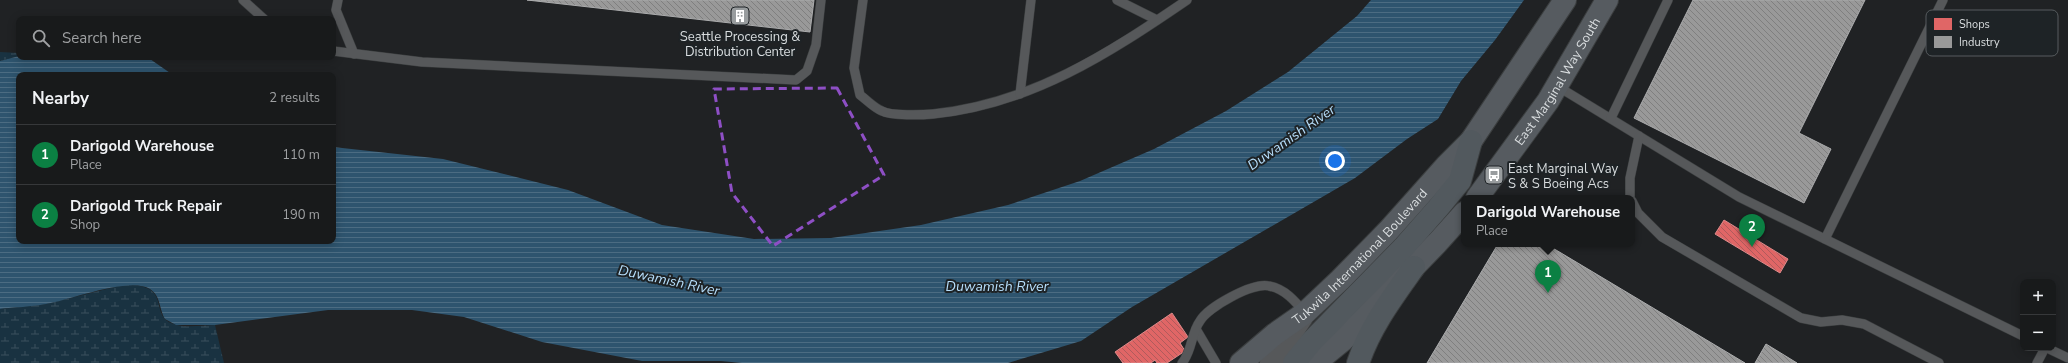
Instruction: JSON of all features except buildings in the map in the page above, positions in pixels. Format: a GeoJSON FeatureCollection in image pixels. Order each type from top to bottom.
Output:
{"type":"FeatureCollection","features":[{"type":"Feature","properties":{"kind":"highway"},"geometry":{"type":"LineString","coordinates":[[1294,363],[1312,341],[1403,248],[1460,181],[1471,141]]}},
{"type":"Feature","properties":{"kind":"highway"},"geometry":{"type":"LineString","coordinates":[[1358,363],[1376,320],[1414,267]]}},
{"type":"Feature","properties":{"kind":"main road"},"geometry":{"type":"LineString","coordinates":[[1471,141],[1566,0]]}},
{"type":"Feature","properties":{"kind":"main road","name":"East Marginal Way South"},"geometry":{"type":"LineString","coordinates":[[1479,195],[1557,86],[1607,0]]}},
{"type":"Feature","properties":{"kind":"main road","name":"Tukwila International Boulevard"},"geometry":{"type":"LineString","coordinates":[[1241,363],[1275,334],[1305,313],[1388,230],[1446,166],[1471,141]]}},
{"type":"Feature","properties":{"kind":"main road"},"geometry":{"type":"LineString","coordinates":[[1315,363],[1342,342],[1461,216]]}},
{"type":"Feature","properties":{"kind":"street"},"geometry":{"type":"LineString","coordinates":[[1271,363],[1305,313]]}},
{"type":"Feature","properties":{"kind":"street"},"geometry":{"type":"LineString","coordinates":[[1326,363],[1342,342]]}},
{"type":"Feature","properties":{"kind":"lane"},"geometry":{"type":"LineString","coordinates":[[243,0],[261,16]]}},
{"type":"Feature","properties":{"kind":"lane"},"geometry":{"type":"LineString","coordinates":[[338,0],[336,10],[354,54]]}},
{"type":"Feature","properties":{"kind":"lane"},"geometry":{"type":"LineString","coordinates":[[336,52],[422,62],[796,80],[807,71],[816,45],[821,0]]}},
{"type":"Feature","properties":{"kind":"lane"},"geometry":{"type":"LineString","coordinates":[[863,0],[854,68],[860,95],[883,112],[918,115],[962,111],[1020,94],[1072,73],[1121,45],[1187,0]]}},
{"type":"Feature","properties":{"kind":"lane"},"geometry":{"type":"LineString","coordinates":[[1020,94],[1031,0]]}},
{"type":"Feature","properties":{"kind":"lane"},"geometry":{"type":"LineString","coordinates":[[1117,0],[1157,20]]}},
{"type":"Feature","properties":{"kind":"lane"},"geometry":{"type":"LineString","coordinates":[[1610,118],[1668,0]]}},
{"type":"Feature","properties":{"kind":"lane"},"geometry":{"type":"LineString","coordinates":[[1938,10],[1943,0]]}},
{"type":"Feature","properties":{"kind":"lane"},"geometry":{"type":"LineString","coordinates":[[1826,239],[1926,35]]}},
{"type":"Feature","properties":{"kind":"lane"},"geometry":{"type":"LineString","coordinates":[[1557,86],[1739,197],[2020,335]]}},
{"type":"Feature","properties":{"kind":"lane"},"geometry":{"type":"LineString","coordinates":[[1630,195],[1630,178],[1639,136]]}},
{"type":"Feature","properties":{"kind":"lane"},"geometry":{"type":"LineString","coordinates":[[1635,206],[1638,212],[1662,237],[1801,318],[1821,322],[1842,320],[1864,324],[1939,363]]}},
{"type":"Feature","properties":{"kind":"lane"},"geometry":{"type":"LineString","coordinates":[[1182,363],[1199,321],[1206,314],[1226,300],[1255,288],[1268,286],[1285,292],[1305,313]]}},
{"type":"Feature","properties":{"kind":"lane"},"geometry":{"type":"LineString","coordinates":[[1196,329],[1216,363]]}},
{"type":"Feature","properties":{"kind":"lane"},"geometry":{"type":"LineString","coordinates":[[2037,363],[2044,351]]}},
{"type":"Feature","properties":{"kind":"lane"},"geometry":{"type":"LineString","coordinates":[[2053,351],[2068,358]]}},
{"type":"Feature","properties":{"kind":"highlighted area"},"geometry":{"type":"Polygon","coordinates":[[[837,88],[884,175],[773,246],[732,193],[714,89],[837,88]]]}},
{"type":"Feature","properties":{"kind":"green space"},"geometry":{"type":"Polygon","coordinates":[[[0,52],[16,53],[16,57],[0,61],[0,52]]]}},
{"type":"Feature","properties":{"kind":"green space"},"geometry":{"type":"Polygon","coordinates":[[[123,285],[139,286],[148,289],[158,300],[161,313],[171,323],[181,326],[215,325],[224,363],[0,363],[0,309],[46,304],[123,285]]]}},
{"type":"Feature","properties":{"kind":"water","name":"Duwamish River"},"geometry":{"type":"Polygon","coordinates":[[[1371,0],[1524,0],[1495,40],[1461,81],[1438,119],[1407,139],[1355,178],[1132,307],[1081,341],[1008,363],[742,363],[721,361],[642,361],[542,342],[464,317],[412,310],[328,310],[215,325],[176,325],[165,319],[154,292],[141,286],[129,285],[100,290],[57,302],[35,306],[0,309],[0,61],[16,57],[16,60],[151,60],[169,72],[16,72],[16,244],[336,244],[336,147],[443,159],[568,190],[662,225],[754,239],[831,238],[921,225],[1008,205],[1080,181],[1154,149],[1226,111],[1288,72],[1357,16],[1371,0]]]}},
{"type":"Feature","properties":{"kind":"place","name":"Seattle Processing & Distribution Center"},"geometry":{"type":"Point","coordinates":[740,16]}},
{"type":"Feature","properties":{"kind":"place","name":"East Marginal Way S & S Boeing Acs"},"geometry":{"type":"Point","coordinates":[1494,175]}},
{"type":"Feature","properties":{"kind":"place","name":"Darigold Truck Repair"},"geometry":{"type":"Point","coordinates":[1752,247]}},
{"type":"Feature","properties":{"kind":"place","name":"Darigold Warehouse"},"geometry":{"type":"Point","coordinates":[1548,293]}}]}
